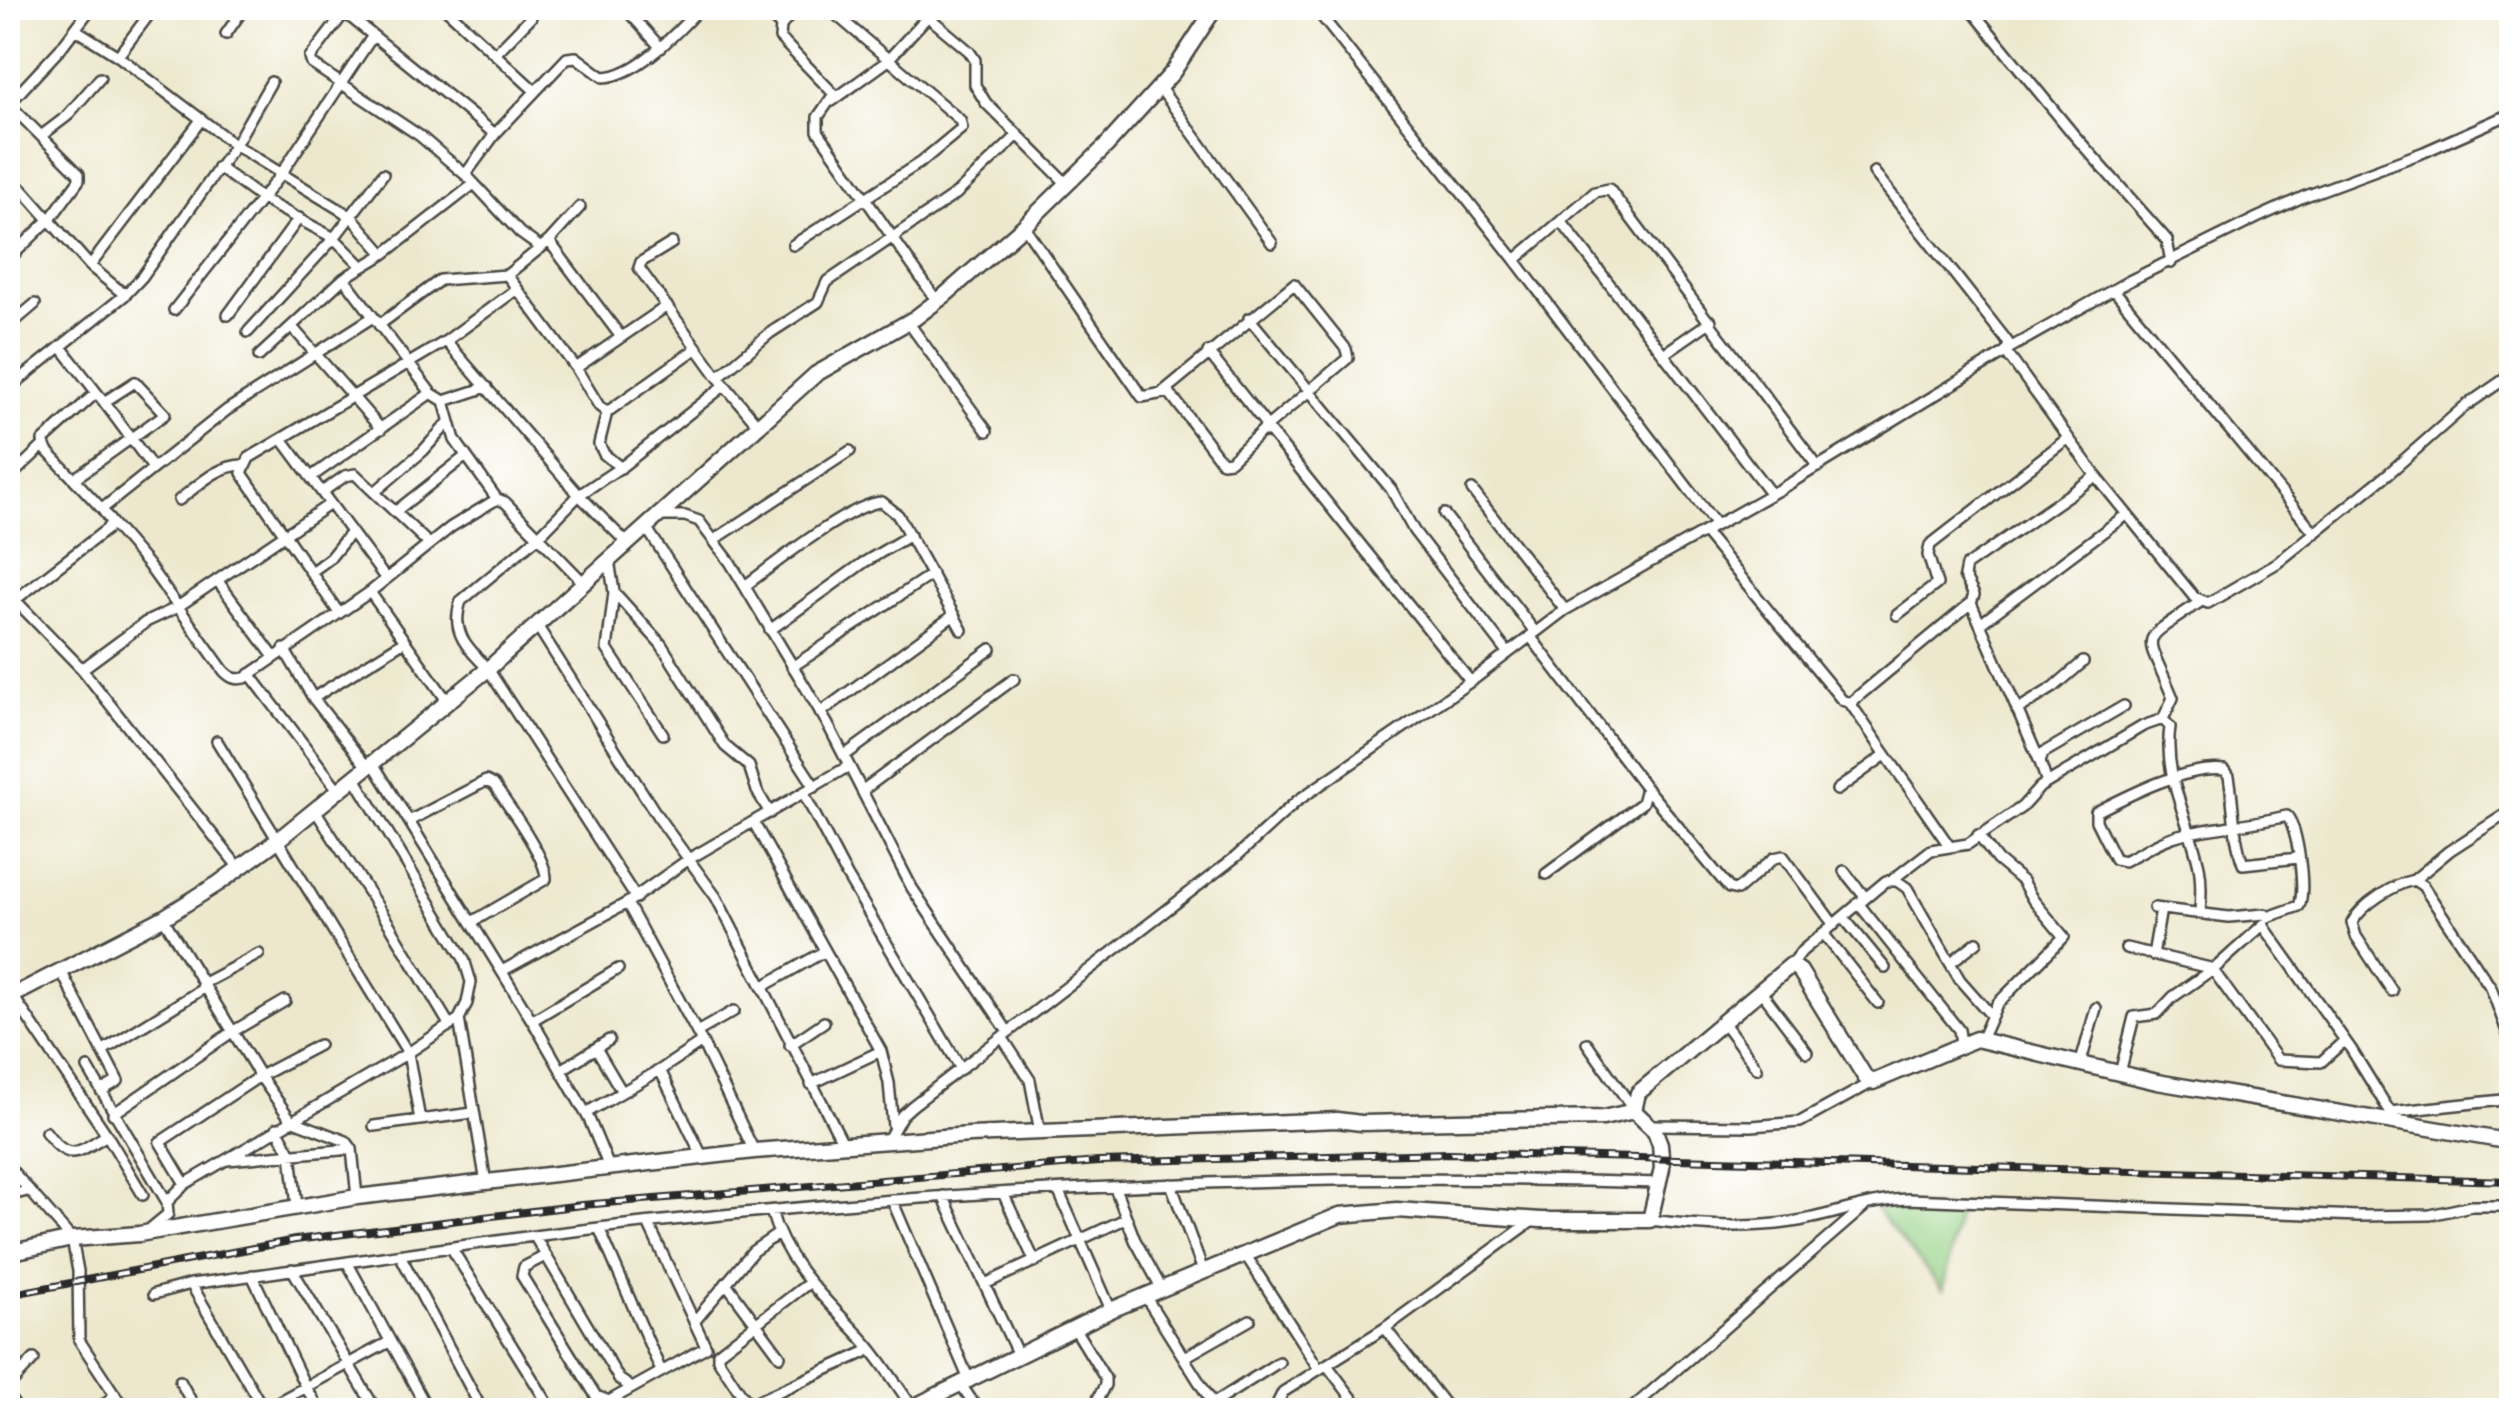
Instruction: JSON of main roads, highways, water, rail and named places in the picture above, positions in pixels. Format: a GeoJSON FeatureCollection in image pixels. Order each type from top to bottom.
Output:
{"type":"FeatureCollection","features":[{"type":"Feature","properties":{"kind":"railway"},"geometry":{"type":"LineString","coordinates":[[8,1295],[295,1240],[582,1205],[1098,1162],[1449,1153],[2512,1181]]}}]}
